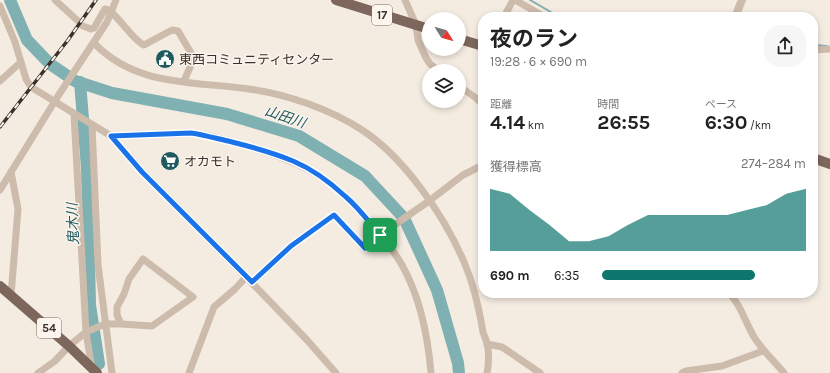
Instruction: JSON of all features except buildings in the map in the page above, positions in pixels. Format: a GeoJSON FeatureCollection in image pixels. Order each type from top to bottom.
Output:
{"type":"FeatureCollection","features":[{"type":"Feature","properties":{"kind":"main road","name":"17"},"geometry":{"type":"LineString","coordinates":[[336,0],[422,27]]}},
{"type":"Feature","properties":{"kind":"main road"},"geometry":{"type":"LineString","coordinates":[[466,41],[478,45]]}},
{"type":"Feature","properties":{"kind":"main road"},"geometry":{"type":"LineString","coordinates":[[818,160],[830,164]]}},
{"type":"Feature","properties":{"kind":"main road","name":"54"},"geometry":{"type":"LineString","coordinates":[[0,286],[69,346],[93,371]]}},
{"type":"Feature","properties":{"kind":"street"},"geometry":{"type":"LineString","coordinates":[[55,0],[81,24],[91,29],[105,9],[112,11],[129,33],[144,45],[175,29],[180,33],[194,58],[184,82]]}},
{"type":"Feature","properties":{"kind":"street"},"geometry":{"type":"LineString","coordinates":[[0,190],[56,99],[107,22],[116,0]]}},
{"type":"Feature","properties":{"kind":"street"},"geometry":{"type":"LineString","coordinates":[[405,0],[416,25],[418,40],[430,64]]}},
{"type":"Feature","properties":{"kind":"street"},"geometry":{"type":"LineString","coordinates":[[507,12],[514,0],[536,12]]}},
{"type":"Feature","properties":{"kind":"street"},"geometry":{"type":"LineString","coordinates":[[737,12],[742,0]]}},
{"type":"Feature","properties":{"kind":"street"},"geometry":{"type":"LineString","coordinates":[[0,6],[15,42],[26,79],[31,87],[56,99],[74,114],[111,136],[142,172],[252,282],[336,373]]}},
{"type":"Feature","properties":{"kind":"street"},"geometry":{"type":"LineString","coordinates":[[92,46],[115,62],[135,71],[158,78],[249,89],[288,98],[319,108],[362,130],[380,143],[398,160],[429,201],[453,238],[468,270],[477,298],[483,334],[487,344],[487,373]]}},
{"type":"Feature","properties":{"kind":"street"},"geometry":{"type":"LineString","coordinates":[[818,50],[830,49]]}},
{"type":"Feature","properties":{"kind":"street"},"geometry":{"type":"LineString","coordinates":[[0,81],[21,62]]}},
{"type":"Feature","properties":{"kind":"street"},"geometry":{"type":"LineString","coordinates":[[466,91],[478,100]]}},
{"type":"Feature","properties":{"kind":"street"},"geometry":{"type":"LineString","coordinates":[[74,114],[86,332],[93,371]]}},
{"type":"Feature","properties":{"kind":"street"},"geometry":{"type":"LineString","coordinates":[[92,125],[98,265],[112,373]]}},
{"type":"Feature","properties":{"kind":"street"},"geometry":{"type":"LineString","coordinates":[[111,136],[191,133],[205,134],[250,146],[293,161],[310,170],[356,206],[402,264],[413,289],[423,322],[431,373]]}},
{"type":"Feature","properties":{"kind":"street"},"geometry":{"type":"LineString","coordinates":[[252,282],[291,246],[334,215],[365,248],[380,235],[463,175],[478,168]]}},
{"type":"Feature","properties":{"kind":"street"},"geometry":{"type":"LineString","coordinates":[[11,172],[18,209],[11,295]]}},
{"type":"Feature","properties":{"kind":"street"},"geometry":{"type":"LineString","coordinates":[[38,373],[55,361],[69,346],[86,332],[105,324],[152,326],[194,297],[143,259],[129,279],[124,294],[117,307],[117,315],[120,324]]}},
{"type":"Feature","properties":{"kind":"street"},"geometry":{"type":"LineString","coordinates":[[189,373],[214,307],[235,289],[246,277]]}},
{"type":"Feature","properties":{"kind":"street"},"geometry":{"type":"LineString","coordinates":[[732,298],[752,335],[763,351],[784,373]]}},
{"type":"Feature","properties":{"kind":"street"},"geometry":{"type":"LineString","coordinates":[[487,344],[502,347],[540,373]]}},
{"type":"Feature","properties":{"kind":"street"},"geometry":{"type":"LineString","coordinates":[[682,373],[686,371],[722,366],[763,351]]}},
{"type":"Feature","properties":{"kind":"waterway","name":"山田川"},"geometry":{"type":"LineString","coordinates":[[10,0],[27,40],[50,64],[75,81],[112,93],[227,114],[299,136],[365,176],[404,218],[437,290],[458,363],[459,373]]}},
{"type":"Feature","properties":{"kind":"waterway"},"geometry":{"type":"LineString","coordinates":[[530,0],[551,12]]}},
{"type":"Feature","properties":{"kind":"waterway"},"geometry":{"type":"LineString","coordinates":[[818,45],[827,46]]}},
{"type":"Feature","properties":{"kind":"waterway","name":"鬼木川"},"geometry":{"type":"LineString","coordinates":[[80,82],[87,168],[90,305],[99,364]]}},
{"type":"Feature","properties":{"kind":"railway"},"geometry":{"type":"LineString","coordinates":[[0,127],[68,40],[96,0]]}},
{"type":"Feature","properties":{"kind":"place","name":"東西コミュニティセンター"},"geometry":{"type":"Point","coordinates":[165,59]}},
{"type":"Feature","properties":{"kind":"place","name":"オカモト"},"geometry":{"type":"Point","coordinates":[170,161]}},
{"type":"Feature","properties":{"kind":"route"},"geometry":{"type":"LineString","coordinates":[[191,133],[205,134],[226,141],[250,146],[293,161],[310,170],[345,196],[356,206],[380,235],[365,248],[334,215],[291,246],[252,282],[168,199],[111,136],[191,133]]}}]}
